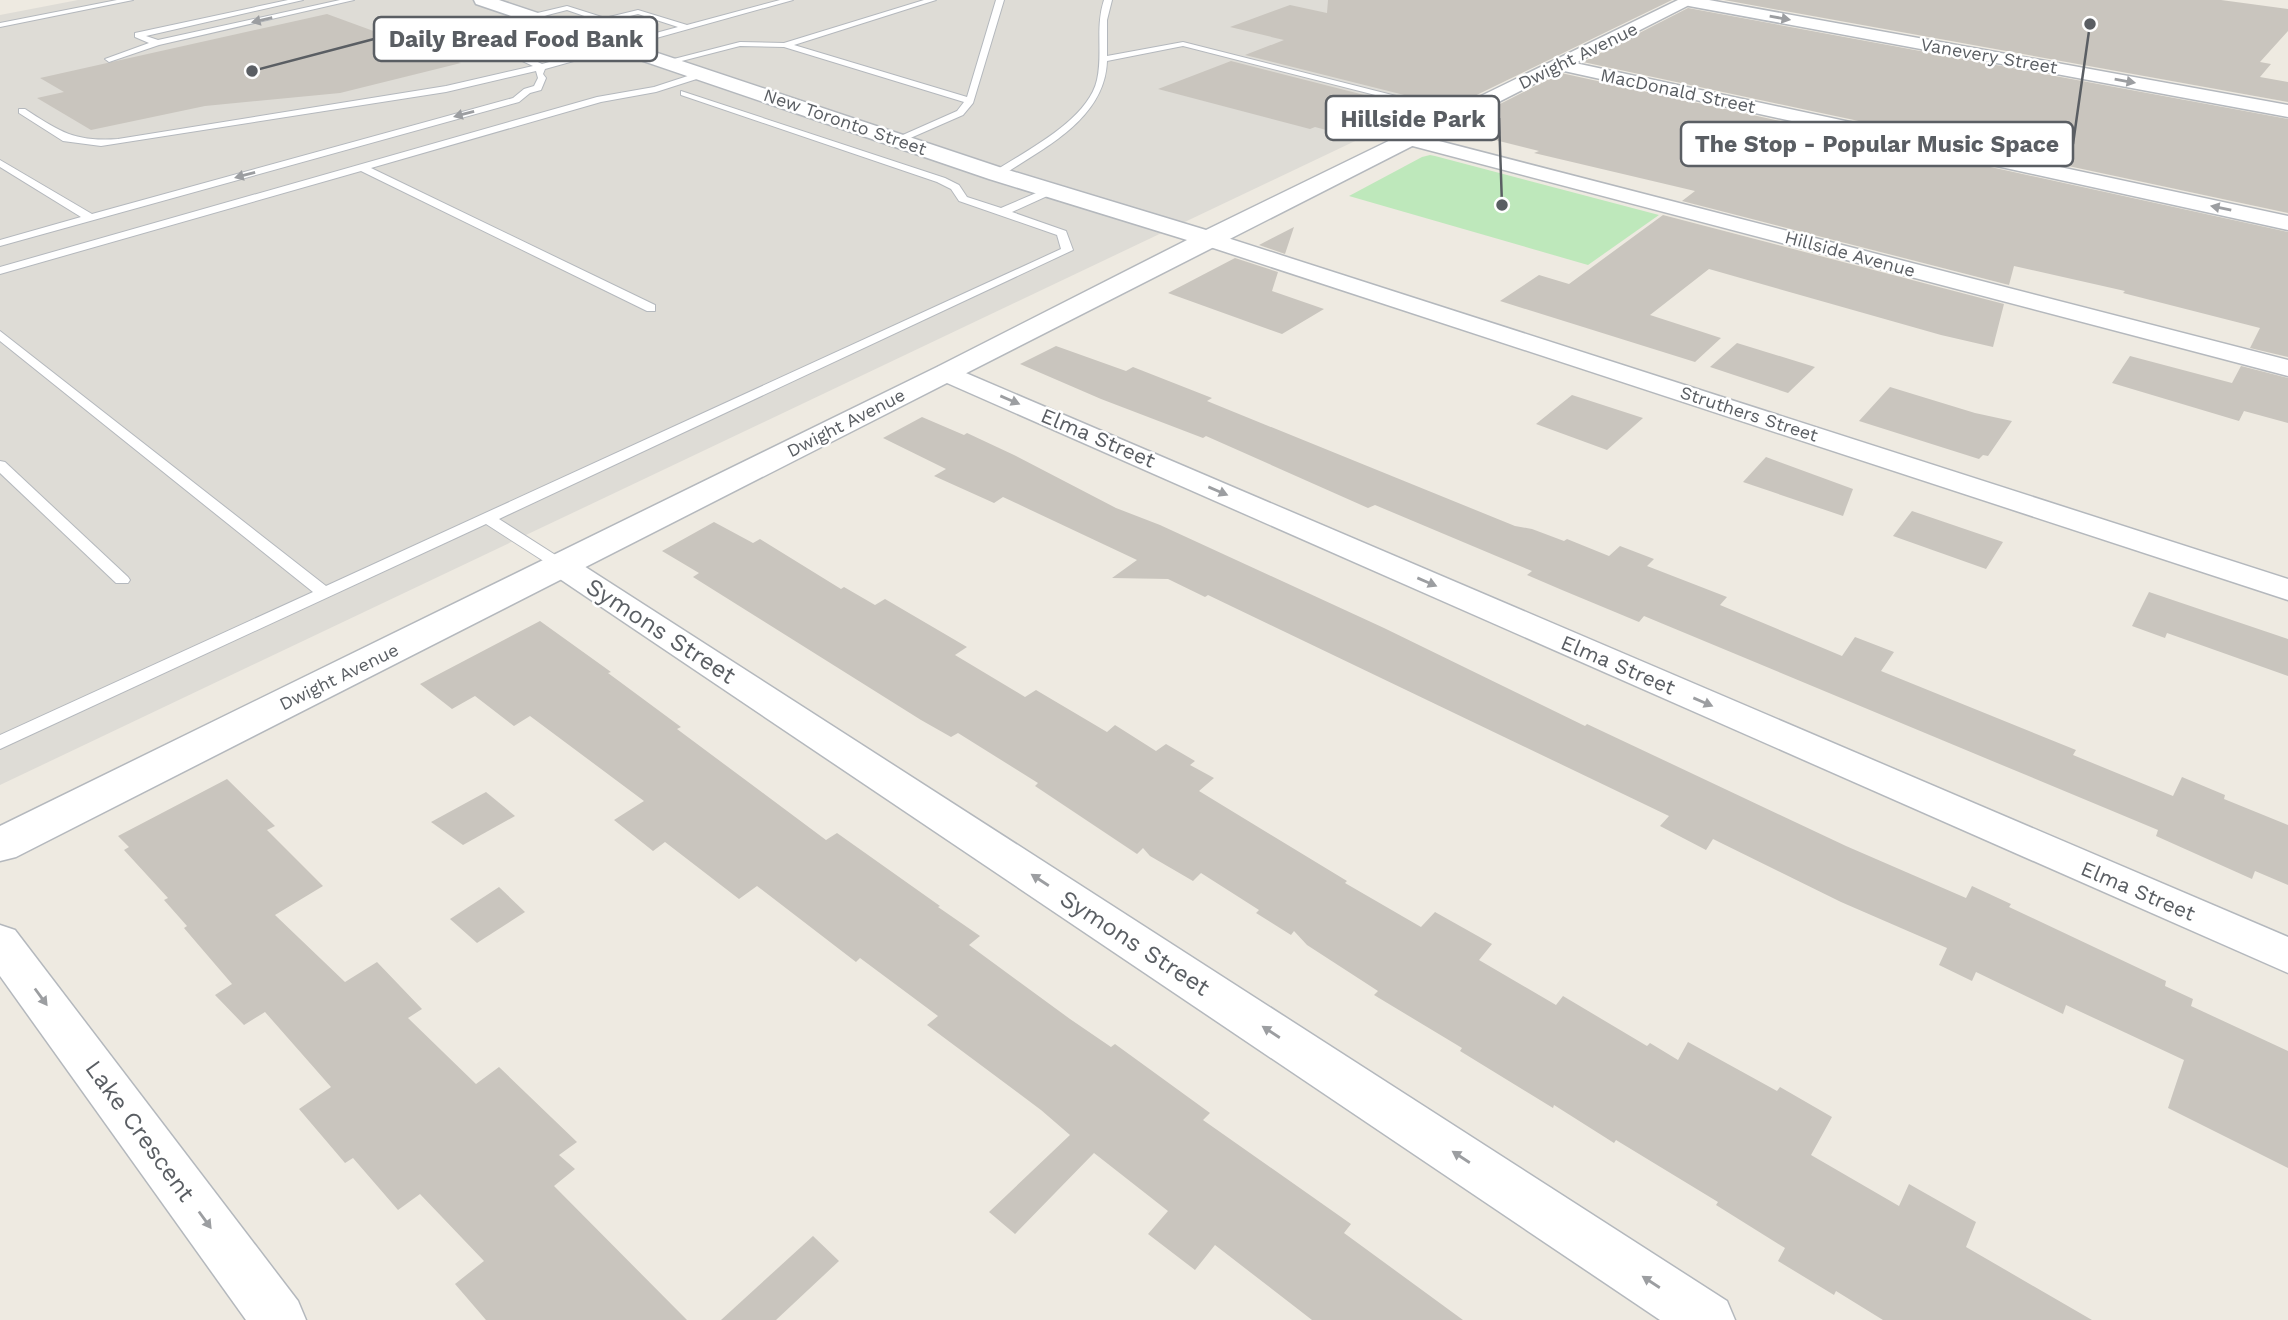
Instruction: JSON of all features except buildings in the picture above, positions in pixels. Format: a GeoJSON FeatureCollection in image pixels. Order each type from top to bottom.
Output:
{"type":"FeatureCollection","features":[{"type":"Feature","properties":{"kind":"street","name":"New Toronto Street"},"geometry":{"type":"LineString","coordinates":[[482,0],[997,174],[1209,239]]}},
{"type":"Feature","properties":{"kind":"street","name":"Dwight Avenue"},"geometry":{"type":"LineString","coordinates":[[0,845],[1690,1]]}},
{"type":"Feature","properties":{"kind":"street","name":"Vanevery Street"},"geometry":{"type":"LineString","coordinates":[[1690,1],[2288,111]]}},
{"type":"Feature","properties":{"kind":"street","name":"MacDonald Street"},"geometry":{"type":"LineString","coordinates":[[1561,65],[2288,223]]}},
{"type":"Feature","properties":{"kind":"street","name":"Hillside Avenue"},"geometry":{"type":"LineString","coordinates":[[1412,140],[2288,369]]}},
{"type":"Feature","properties":{"kind":"street","name":"Struthers Street"},"geometry":{"type":"LineString","coordinates":[[1209,239],[2288,590]]}},
{"type":"Feature","properties":{"kind":"street","name":"Elma Street"},"geometry":{"type":"LineString","coordinates":[[947,373],[2288,956]]}},
{"type":"Feature","properties":{"kind":"street","name":"Symons Street"},"geometry":{"type":"LineString","coordinates":[[562,566],[1708,1320]]}},
{"type":"Feature","properties":{"kind":"street","name":"Lake Crescent"},"geometry":{"type":"LineString","coordinates":[[0,942],[279,1320]]}},
{"type":"Feature","properties":{"kind":"lane"},"geometry":{"type":"LineString","coordinates":[[0,25],[129,0]]}},
{"type":"Feature","properties":{"kind":"lane"},"geometry":{"type":"LineString","coordinates":[[156,43],[138,35],[299,0]]}},
{"type":"Feature","properties":{"kind":"lane"},"geometry":{"type":"LineString","coordinates":[[315,0],[329,5]]}},
{"type":"Feature","properties":{"kind":"lane"},"geometry":{"type":"LineString","coordinates":[[110,59],[156,43],[350,0]]}},
{"type":"Feature","properties":{"kind":"lane"},"geometry":{"type":"LineString","coordinates":[[22,111],[62,138],[86,145],[164,135],[192,119],[330,99],[345,99],[351,106],[540,70],[617,45],[789,0]]}},
{"type":"Feature","properties":{"kind":"lane"},"geometry":{"type":"LineString","coordinates":[[785,45],[932,0]]}},
{"type":"Feature","properties":{"kind":"lane"},"geometry":{"type":"LineString","coordinates":[[899,141],[960,113],[971,101],[1000,0]]}},
{"type":"Feature","properties":{"kind":"lane"},"geometry":{"type":"LineString","coordinates":[[997,174],[1057,134],[1090,103],[1101,82],[1101,41],[1108,0]]}},
{"type":"Feature","properties":{"kind":"lane"},"geometry":{"type":"LineString","coordinates":[[532,17],[567,8],[605,20]]}},
{"type":"Feature","properties":{"kind":"lane"},"geometry":{"type":"LineString","coordinates":[[570,29],[638,12],[685,27]]}},
{"type":"Feature","properties":{"kind":"lane"},"geometry":{"type":"LineString","coordinates":[[0,243],[516,100],[527,91],[538,88],[542,78],[540,70],[500,47],[510,41],[469,26]]}},
{"type":"Feature","properties":{"kind":"lane"},"geometry":{"type":"LineString","coordinates":[[666,62],[740,44],[785,45],[971,101]]}},
{"type":"Feature","properties":{"kind":"lane"},"geometry":{"type":"LineString","coordinates":[[1101,60],[1183,44],[1462,114]]}},
{"type":"Feature","properties":{"kind":"lane"},"geometry":{"type":"LineString","coordinates":[[0,271],[600,99],[656,89],[703,74]]}},
{"type":"Feature","properties":{"kind":"lane"},"geometry":{"type":"LineString","coordinates":[[0,743],[1067,250],[1062,233],[963,199],[955,187],[941,180],[684,93]]}},
{"type":"Feature","properties":{"kind":"lane"},"geometry":{"type":"LineString","coordinates":[[0,163],[90,218]]}},
{"type":"Feature","properties":{"kind":"lane"},"geometry":{"type":"LineString","coordinates":[[362,167],[651,309]]}},
{"type":"Feature","properties":{"kind":"lane"},"geometry":{"type":"LineString","coordinates":[[1002,212],[1052,190]]}},
{"type":"Feature","properties":{"kind":"lane"},"geometry":{"type":"LineString","coordinates":[[0,335],[324,593]]}},
{"type":"Feature","properties":{"kind":"lane"},"geometry":{"type":"LineString","coordinates":[[0,465],[122,580]]}},
{"type":"Feature","properties":{"kind":"lane"},"geometry":{"type":"LineString","coordinates":[[487,518],[562,566]]}},
{"type":"Feature","properties":{"kind":"shaded area"},"geometry":{"type":"Polygon","coordinates":[[[78,0],[1652,0],[0,785],[0,15],[78,0]]]}},
{"type":"Feature","properties":{"kind":"green space"},"geometry":{"type":"Polygon","coordinates":[[[1430,155],[1659,215],[1588,265],[1349,196],[1430,155]]]}},
{"type":"Feature","properties":{"kind":"place","name":"The Stop - Popular Music Space"},"geometry":{"type":"Point","coordinates":[2090,24]}},
{"type":"Feature","properties":{"kind":"place","name":"Daily Bread Food Bank"},"geometry":{"type":"Point","coordinates":[252,71]}},
{"type":"Feature","properties":{"kind":"place","name":"Hillside Park"},"geometry":{"type":"Point","coordinates":[1502,205]}}]}
